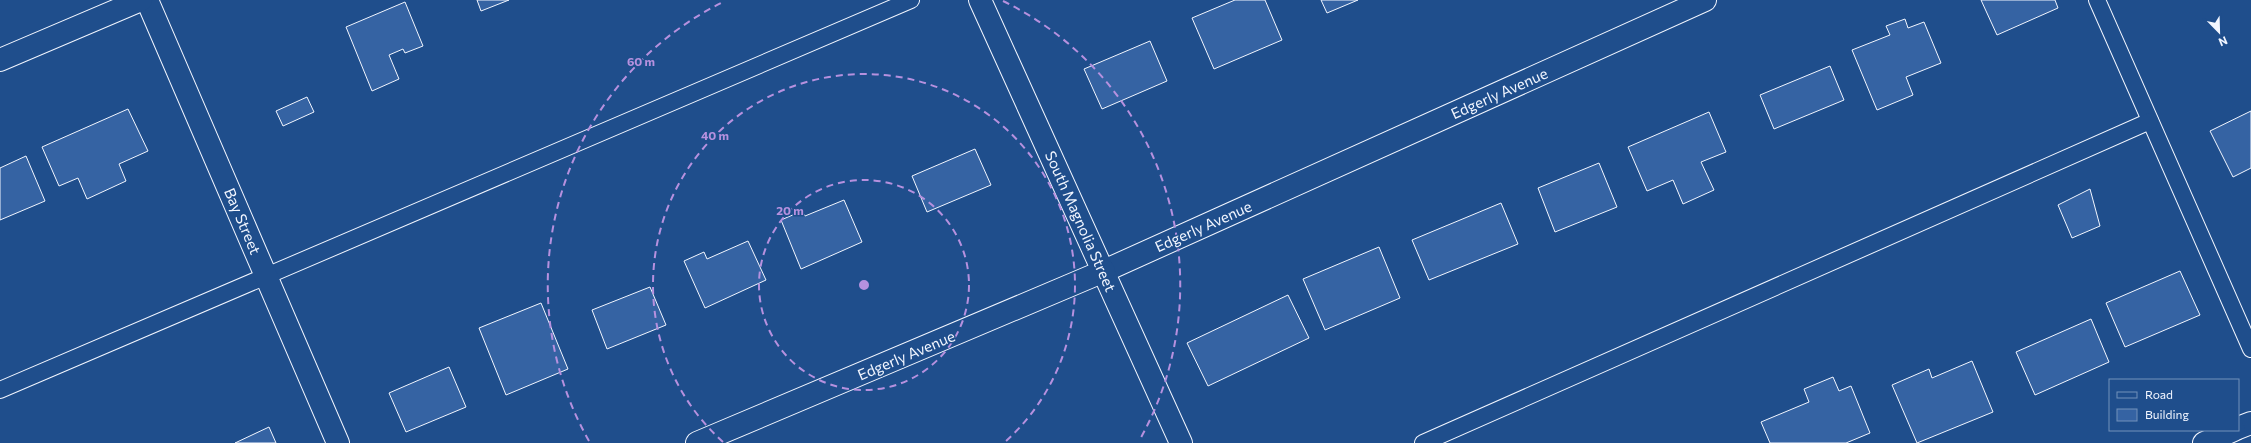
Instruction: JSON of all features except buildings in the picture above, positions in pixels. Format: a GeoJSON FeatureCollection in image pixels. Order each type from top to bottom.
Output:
{"type":"FeatureCollection","features":[{"type":"Feature","properties":{"kind":"street"},"geometry":{"type":"LineString","coordinates":[[0,60],[141,0]]}},
{"type":"Feature","properties":{"kind":"street","name":"Bay Street"},"geometry":{"type":"LineString","coordinates":[[147,0],[338,443]]}},
{"type":"Feature","properties":{"kind":"street","name":"South Magnolia Street"},"geometry":{"type":"LineString","coordinates":[[980,0],[1181,443]]}},
{"type":"Feature","properties":{"kind":"street","name":"Edgerly Avenue"},"geometry":{"type":"LineString","coordinates":[[697,443],[1104,271],[1705,0]]}},
{"type":"Feature","properties":{"kind":"street"},"geometry":{"type":"LineString","coordinates":[[2239,428],[2251,422]]}},
{"type":"Feature","properties":{"kind":"street"},"geometry":{"type":"LineString","coordinates":[[2204,443],[2232,431]]}},
{"type":"Feature","properties":{"kind":"lane"},"geometry":{"type":"LineString","coordinates":[[0,390],[912,0]]}},
{"type":"Feature","properties":{"kind":"lane"},"geometry":{"type":"LineString","coordinates":[[2097,0],[2251,349]]}},
{"type":"Feature","properties":{"kind":"lane"},"geometry":{"type":"LineString","coordinates":[[1423,443],[2150,121]]}}]}
